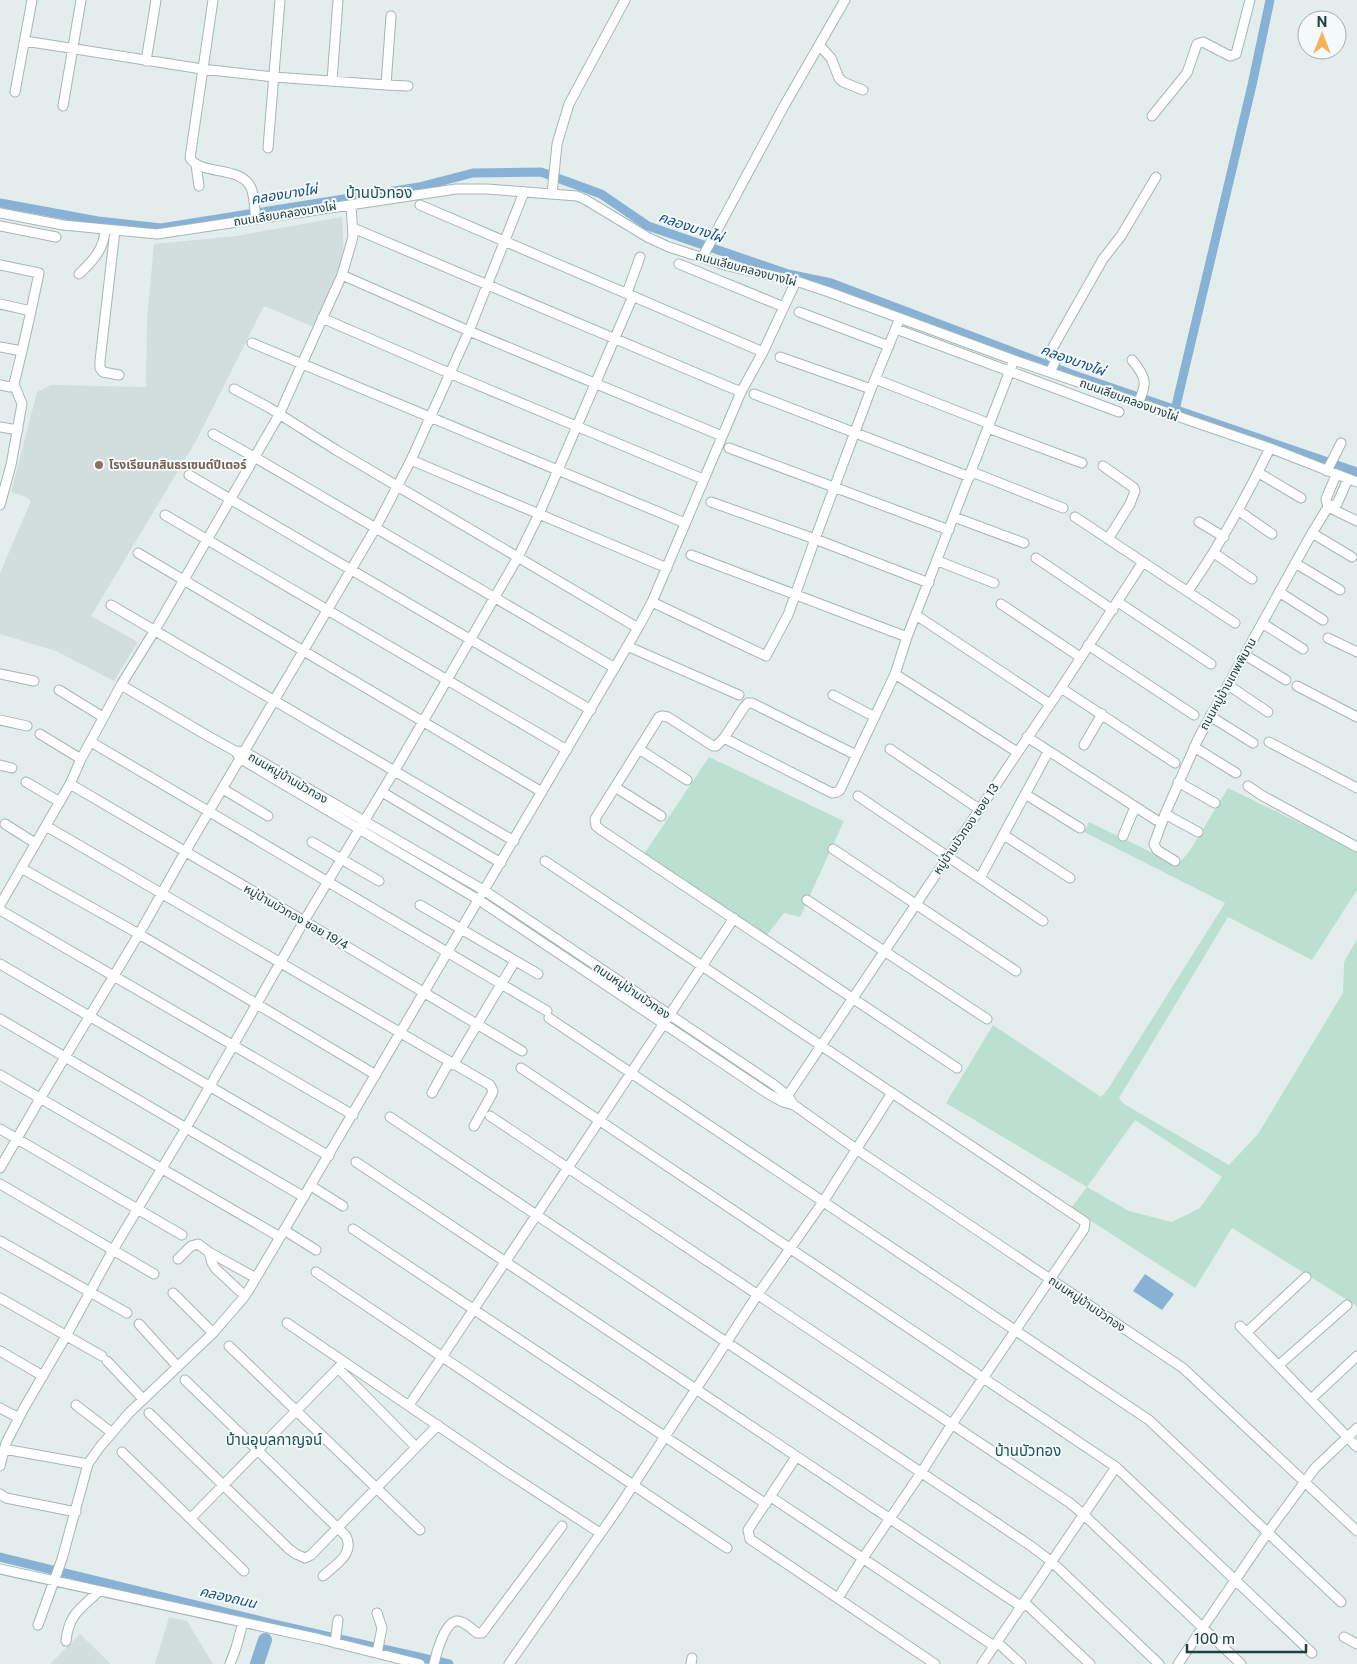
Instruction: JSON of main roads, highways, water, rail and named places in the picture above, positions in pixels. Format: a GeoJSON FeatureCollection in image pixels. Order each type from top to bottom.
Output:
{"type":"FeatureCollection","features":[{"type":"Feature","properties":{"kind":"water"},"geometry":{"type":"Polygon","coordinates":[[[1145,1274],[1174,1294],[1162,1310],[1133,1291],[1145,1274]]]}},
{"type":"Feature","properties":{"kind":"waterway"},"geometry":{"type":"LineString","coordinates":[[1175,410],[1252,85],[1270,0]]}},
{"type":"Feature","properties":{"kind":"waterway","name":"คลองบางไผ่"},"geometry":{"type":"LineString","coordinates":[[0,203],[98,221],[161,228],[419,187],[473,173],[541,172],[601,194],[648,226],[788,274],[831,283],[1071,374],[1357,472]]}},
{"type":"Feature","properties":{"kind":"waterway","name":"คลองถนน"},"geometry":{"type":"LineString","coordinates":[[0,1557],[270,1623],[449,1664]]}},
{"type":"Feature","properties":{"kind":"waterway"},"geometry":{"type":"LineString","coordinates":[[257,1664],[265,1640]]}},
{"type":"Feature","properties":{"kind":"place","name":"โรงเรียนกสินธรเซนต์ปีเตอร์"},"geometry":{"type":"Point","coordinates":[99,465]}},
{"type":"Feature","properties":{"kind":"district","name":"บ้านบัวทอง"},"geometry":{"type":"Point","coordinates":[379,192]}},
{"type":"Feature","properties":{"kind":"district","name":"บ้านอุบลกาญจน์"},"geometry":{"type":"Point","coordinates":[274,1439]}},
{"type":"Feature","properties":{"kind":"district","name":"บ้านบัวทอง"},"geometry":{"type":"Point","coordinates":[1028,1450]}}]}
